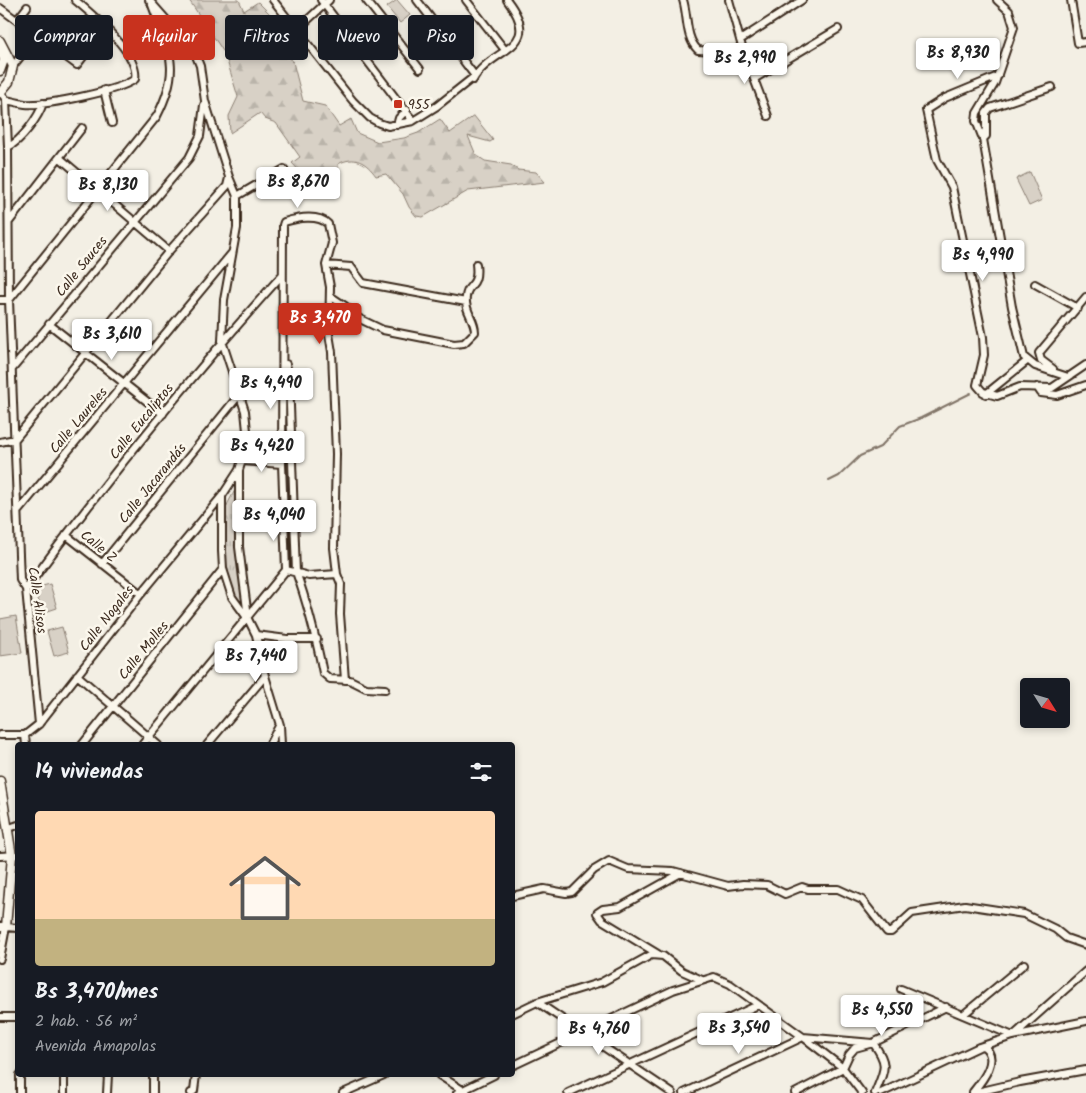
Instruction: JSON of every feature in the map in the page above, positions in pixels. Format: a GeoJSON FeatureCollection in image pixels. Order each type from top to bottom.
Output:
{"type":"FeatureCollection","features":[{"type":"Feature","properties":{"kind":"main road"},"geometry":{"type":"LineString","coordinates":[[0,41],[13,66],[8,82],[0,92]]}},
{"type":"Feature","properties":{"kind":"main road"},"geometry":{"type":"LineString","coordinates":[[0,45],[4,56],[1,68]]}},
{"type":"Feature","properties":{"kind":"main road"},"geometry":{"type":"LineString","coordinates":[[0,781],[1,794],[15,856],[3,927]]}},
{"type":"Feature","properties":{"kind":"street"},"geometry":{"type":"LineString","coordinates":[[6,100],[26,104],[43,103],[104,90],[132,81],[135,74],[117,39],[75,0]]}},
{"type":"Feature","properties":{"kind":"street"},"geometry":{"type":"LineString","coordinates":[[150,0],[188,41],[194,51],[200,66],[205,101],[229,177],[237,196],[237,228],[224,300],[222,341],[247,422],[248,441],[239,470],[239,547],[248,619]]}},
{"type":"Feature","properties":{"kind":"street"},"geometry":{"type":"LineString","coordinates":[[0,300],[9,300],[157,116],[170,85],[172,61],[150,0]]}},
{"type":"Feature","properties":{"kind":"street"},"geometry":{"type":"LineString","coordinates":[[273,0],[286,15]]}},
{"type":"Feature","properties":{"kind":"street"},"geometry":{"type":"LineString","coordinates":[[366,0],[420,69]]}},
{"type":"Feature","properties":{"kind":"street"},"geometry":{"type":"LineString","coordinates":[[417,0],[475,76]]}},
{"type":"Feature","properties":{"kind":"street"},"geometry":{"type":"LineString","coordinates":[[466,0],[505,50]]}},
{"type":"Feature","properties":{"kind":"street"},"geometry":{"type":"LineString","coordinates":[[308,42],[361,110],[379,123],[388,126],[397,125],[414,121],[475,76],[518,39],[521,27],[517,13],[507,0]]}},
{"type":"Feature","properties":{"kind":"street"},"geometry":{"type":"LineString","coordinates":[[683,0],[688,28],[696,48],[706,51],[730,52],[742,47]]}},
{"type":"Feature","properties":{"kind":"street"},"geometry":{"type":"LineString","coordinates":[[729,0],[742,47],[768,116]]}},
{"type":"Feature","properties":{"kind":"street"},"geometry":{"type":"LineString","coordinates":[[740,40],[793,3],[802,0]]}},
{"type":"Feature","properties":{"kind":"street"},"geometry":{"type":"LineString","coordinates":[[997,0],[1009,11],[1014,28],[998,76],[977,113],[976,121],[983,138],[1012,307],[1027,360],[1035,366],[1068,377]]}},
{"type":"Feature","properties":{"kind":"street"},"geometry":{"type":"LineString","coordinates":[[1071,0],[1078,43],[1086,42]]}},
{"type":"Feature","properties":{"kind":"street"},"geometry":{"type":"LineString","coordinates":[[308,19],[325,1],[414,121]]}},
{"type":"Feature","properties":{"kind":"street"},"geometry":{"type":"LineString","coordinates":[[21,15],[27,7]]}},
{"type":"Feature","properties":{"kind":"street"},"geometry":{"type":"LineString","coordinates":[[0,8],[15,19]]}},
{"type":"Feature","properties":{"kind":"street"},"geometry":{"type":"LineString","coordinates":[[754,79],[838,29]]}},
{"type":"Feature","properties":{"kind":"street"},"geometry":{"type":"LineString","coordinates":[[13,66],[18,60]]}},
{"type":"Feature","properties":{"kind":"street"},"geometry":{"type":"LineString","coordinates":[[71,60],[77,65],[81,60]]}},
{"type":"Feature","properties":{"kind":"street"},"geometry":{"type":"LineString","coordinates":[[998,76],[945,98],[926,110],[937,160],[952,186],[983,337],[984,355],[977,385],[979,390],[986,394],[997,396],[1020,387],[1052,388],[1086,365]]}},
{"type":"Feature","properties":{"kind":"street"},"geometry":{"type":"LineString","coordinates":[[983,138],[986,134],[986,113],[990,108],[1052,87]]}},
{"type":"Feature","properties":{"kind":"street"},"geometry":{"type":"LineString","coordinates":[[104,90],[112,123]]}},
{"type":"Feature","properties":{"kind":"street","name":"Calle Alisos"},"geometry":{"type":"LineString","coordinates":[[0,92],[6,100],[8,147],[9,300],[19,510],[20,580],[26,589],[39,724]]}},
{"type":"Feature","properties":{"kind":"street","name":"Calle Sauces"},"geometry":{"type":"LineString","coordinates":[[13,368],[134,220],[189,158],[200,136],[205,101]]}},
{"type":"Feature","properties":{"kind":"street"},"geometry":{"type":"LineString","coordinates":[[8,147],[21,136],[40,111],[43,103]]}},
{"type":"Feature","properties":{"kind":"street"},"geometry":{"type":"LineString","coordinates":[[397,125],[407,110]]}},
{"type":"Feature","properties":{"kind":"street"},"geometry":{"type":"LineString","coordinates":[[9,222],[82,128]]}},
{"type":"Feature","properties":{"kind":"street"},"geometry":{"type":"LineString","coordinates":[[60,158],[169,251]]}},
{"type":"Feature","properties":{"kind":"street"},"geometry":{"type":"LineString","coordinates":[[237,196],[284,169]]}},
{"type":"Feature","properties":{"kind":"street"},"geometry":{"type":"LineString","coordinates":[[0,442],[15,439],[169,251],[227,186],[229,177]]}},
{"type":"Feature","properties":{"kind":"street"},"geometry":{"type":"LineString","coordinates":[[144,742],[248,619],[286,570],[282,464],[282,378],[284,358],[282,275],[284,222],[316,218],[328,224],[332,242],[326,265],[330,296],[329,334],[336,454],[334,548],[337,574],[341,584],[340,614],[345,680]]}},
{"type":"Feature","properties":{"kind":"street","name":"Calle Laureles"},"geometry":{"type":"LineString","coordinates":[[19,510],[232,253]]}},
{"type":"Feature","properties":{"kind":"street"},"geometry":{"type":"LineString","coordinates":[[330,296],[373,327],[454,344],[464,342],[475,332],[466,308],[466,302],[467,293],[477,278],[476,264]]}},
{"type":"Feature","properties":{"kind":"street"},"geometry":{"type":"LineString","coordinates":[[326,265],[351,267],[363,283],[466,302]]}},
{"type":"Feature","properties":{"kind":"street","name":"Calle Eucaliptos"},"geometry":{"type":"LineString","coordinates":[[26,589],[66,535],[222,341],[282,275]]}},
{"type":"Feature","properties":{"kind":"street"},"geometry":{"type":"LineString","coordinates":[[1035,284],[1078,308]]}},
{"type":"Feature","properties":{"kind":"street"},"geometry":{"type":"LineString","coordinates":[[1054,372],[1041,360],[1039,353],[1086,297]]}},
{"type":"Feature","properties":{"kind":"street"},"geometry":{"type":"LineString","coordinates":[[49,324],[163,414]]}},
{"type":"Feature","properties":{"kind":"street"},"geometry":{"type":"LineString","coordinates":[[284,358],[289,378],[296,572],[317,639],[324,676],[330,679],[345,680],[370,689],[385,690]]}},
{"type":"Feature","properties":{"kind":"street"},"geometry":{"type":"LineString","coordinates":[[986,394],[1027,360]]}},
{"type":"Feature","properties":{"kind":"street"},"geometry":{"type":"LineString","coordinates":[[1037,387],[1041,392],[1053,395],[1086,385]]}},
{"type":"Feature","properties":{"kind":"street","name":"Calle Jacarandás"},"geometry":{"type":"LineString","coordinates":[[102,564],[240,395]]}},
{"type":"Feature","properties":{"kind":"street"},"geometry":{"type":"LineString","coordinates":[[243,461],[282,464]]}},
{"type":"Feature","properties":{"kind":"street","name":"Calle Nogales"},"geometry":{"type":"LineString","coordinates":[[25,735],[39,724],[140,594],[222,496],[239,470]]}},
{"type":"Feature","properties":{"kind":"street"},"geometry":{"type":"LineString","coordinates":[[222,496],[220,531],[224,570],[232,597],[248,619],[256,635],[265,676],[280,725],[281,742]]}},
{"type":"Feature","properties":{"kind":"street","name":"Calle Z"},"geometry":{"type":"LineString","coordinates":[[66,535],[140,594]]}},
{"type":"Feature","properties":{"kind":"street","name":"Calle Molles"},"geometry":{"type":"LineString","coordinates":[[85,742],[224,570]]}},
{"type":"Feature","properties":{"kind":"street"},"geometry":{"type":"LineString","coordinates":[[286,570],[309,576],[337,574]]}},
{"type":"Feature","properties":{"kind":"street"},"geometry":{"type":"LineString","coordinates":[[256,635],[287,639],[317,639]]}},
{"type":"Feature","properties":{"kind":"street"},"geometry":{"type":"LineString","coordinates":[[77,676],[154,742]]}},
{"type":"Feature","properties":{"kind":"street"},"geometry":{"type":"LineString","coordinates":[[210,742],[265,676]]}},
{"type":"Feature","properties":{"kind":"street"},"geometry":{"type":"LineString","coordinates":[[272,742],[280,725]]}},
{"type":"Feature","properties":{"kind":"street"},"geometry":{"type":"LineString","coordinates":[[0,735],[25,735],[26,742]]}},
{"type":"Feature","properties":{"kind":"street"},"geometry":{"type":"LineString","coordinates":[[9,828],[15,826]]}},
{"type":"Feature","properties":{"kind":"street"},"geometry":{"type":"LineString","coordinates":[[0,856],[15,856]]}},
{"type":"Feature","properties":{"kind":"street"},"geometry":{"type":"LineString","coordinates":[[515,895],[544,889],[566,893],[572,892],[594,870],[609,861],[628,869],[660,868],[728,886],[743,884],[767,886],[785,894],[796,888],[838,889],[862,900],[886,932],[891,932],[912,913],[964,905],[1024,914],[1055,928],[1066,938],[1086,945]]}},
{"type":"Feature","properties":{"kind":"street"},"geometry":{"type":"LineString","coordinates":[[681,873],[620,907],[603,909],[597,913],[602,920],[668,959],[682,971],[702,980]]}},
{"type":"Feature","properties":{"kind":"street"},"geometry":{"type":"LineString","coordinates":[[0,959],[3,927]]}},
{"type":"Feature","properties":{"kind":"street"},"geometry":{"type":"LineString","coordinates":[[515,1013],[537,1002],[602,982],[647,957],[658,954]]}},
{"type":"Feature","properties":{"kind":"street"},"geometry":{"type":"LineString","coordinates":[[964,1014],[1024,964]]}},
{"type":"Feature","properties":{"kind":"street"},"geometry":{"type":"LineString","coordinates":[[1013,1036],[1086,971]]}},
{"type":"Feature","properties":{"kind":"street"},"geometry":{"type":"LineString","coordinates":[[515,1065],[673,990],[702,980],[718,978],[758,1004],[843,1068],[862,1093]]}},
{"type":"Feature","properties":{"kind":"street"},"geometry":{"type":"LineString","coordinates":[[901,988],[1013,1036]]}},
{"type":"Feature","properties":{"kind":"street"},"geometry":{"type":"LineString","coordinates":[[537,1002],[672,1093]]}},
{"type":"Feature","properties":{"kind":"street"},"geometry":{"type":"LineString","coordinates":[[568,1093],[758,1004]]}},
{"type":"Feature","properties":{"kind":"street"},"geometry":{"type":"LineString","coordinates":[[795,1093],[843,1068],[848,1055],[855,1048],[873,1043],[946,1007]]}},
{"type":"Feature","properties":{"kind":"street"},"geometry":{"type":"LineString","coordinates":[[0,1018],[15,1018]]}},
{"type":"Feature","properties":{"kind":"street"},"geometry":{"type":"LineString","coordinates":[[881,1093],[983,1046],[1013,1036],[1086,1021]]}},
{"type":"Feature","properties":{"kind":"street"},"geometry":{"type":"LineString","coordinates":[[684,1093],[803,1037],[873,1043]]}},
{"type":"Feature","properties":{"kind":"street"},"geometry":{"type":"LineString","coordinates":[[873,1043],[884,1059],[885,1065],[875,1093]]}},
{"type":"Feature","properties":{"kind":"street"},"geometry":{"type":"LineString","coordinates":[[983,1046],[990,1054],[990,1065],[987,1074],[973,1093],[1086,1070]]}},
{"type":"Feature","properties":{"kind":"street"},"geometry":{"type":"LineString","coordinates":[[20,1077],[20,1093]]}},
{"type":"Feature","properties":{"kind":"street"},"geometry":{"type":"LineString","coordinates":[[64,1077],[64,1093]]}},
{"type":"Feature","properties":{"kind":"street"},"geometry":{"type":"LineString","coordinates":[[108,1077],[108,1093]]}},
{"type":"Feature","properties":{"kind":"street"},"geometry":{"type":"LineString","coordinates":[[153,1077],[153,1093]]}},
{"type":"Feature","properties":{"kind":"street"},"geometry":{"type":"LineString","coordinates":[[191,1093],[194,1090],[196,1077]]}},
{"type":"Feature","properties":{"kind":"street"},"geometry":{"type":"LineString","coordinates":[[343,1093],[379,1077]]}},
{"type":"Feature","properties":{"kind":"street"},"geometry":{"type":"LineString","coordinates":[[442,1077],[462,1092],[490,1077]]}},
{"type":"Feature","properties":{"kind":"green space"},"geometry":{"type":"Polygon","coordinates":[[[189,0],[239,0],[244,11],[258,2],[270,15],[225,15],[225,54],[215,39],[215,15],[199,15],[189,0]]]}},
{"type":"Feature","properties":{"kind":"green space"},"geometry":{"type":"Polygon","coordinates":[[[397,0],[410,15],[400,23],[398,15],[394,15],[387,7],[397,0]]]}},
{"type":"Feature","properties":{"kind":"green space"},"geometry":{"type":"Polygon","coordinates":[[[227,60],[292,60],[303,101],[325,106],[339,126],[351,119],[357,133],[378,142],[404,138],[418,133],[440,119],[450,133],[474,116],[493,140],[490,142],[468,136],[476,155],[485,161],[511,165],[518,170],[536,172],[545,182],[468,191],[423,217],[416,216],[403,194],[386,174],[376,176],[360,161],[350,160],[338,164],[338,170],[324,182],[320,192],[311,195],[305,177],[292,163],[300,157],[276,123],[265,119],[260,113],[230,133],[229,116],[238,97],[227,60]]]}},
{"type":"Feature","properties":{"kind":"green space"},"geometry":{"type":"Polygon","coordinates":[[[1030,172],[1042,200],[1029,206],[1016,179],[1030,172]]]}},
{"type":"Feature","properties":{"kind":"green space"},"geometry":{"type":"Polygon","coordinates":[[[235,490],[236,552],[244,609],[233,589],[224,546],[224,518],[226,508],[235,490]]]}},
{"type":"Feature","properties":{"kind":"green space"},"geometry":{"type":"Polygon","coordinates":[[[50,584],[57,608],[42,613],[35,588],[50,584]]]}},
{"type":"Feature","properties":{"kind":"green space"},"geometry":{"type":"Polygon","coordinates":[[[16,616],[22,653],[0,656],[0,619],[16,616]]]}},
{"type":"Feature","properties":{"kind":"green space"},"geometry":{"type":"Polygon","coordinates":[[[62,627],[69,652],[54,656],[47,631],[62,627]]]}},
{"type":"Feature","properties":{"kind":"waterway"},"geometry":{"type":"LineString","coordinates":[[829,481],[839,476],[860,456],[880,447],[900,426],[921,418],[971,393]]}},
{"type":"Feature","properties":{"kind":"place","name":"955"},"geometry":{"type":"Point","coordinates":[398,104]}}]}
